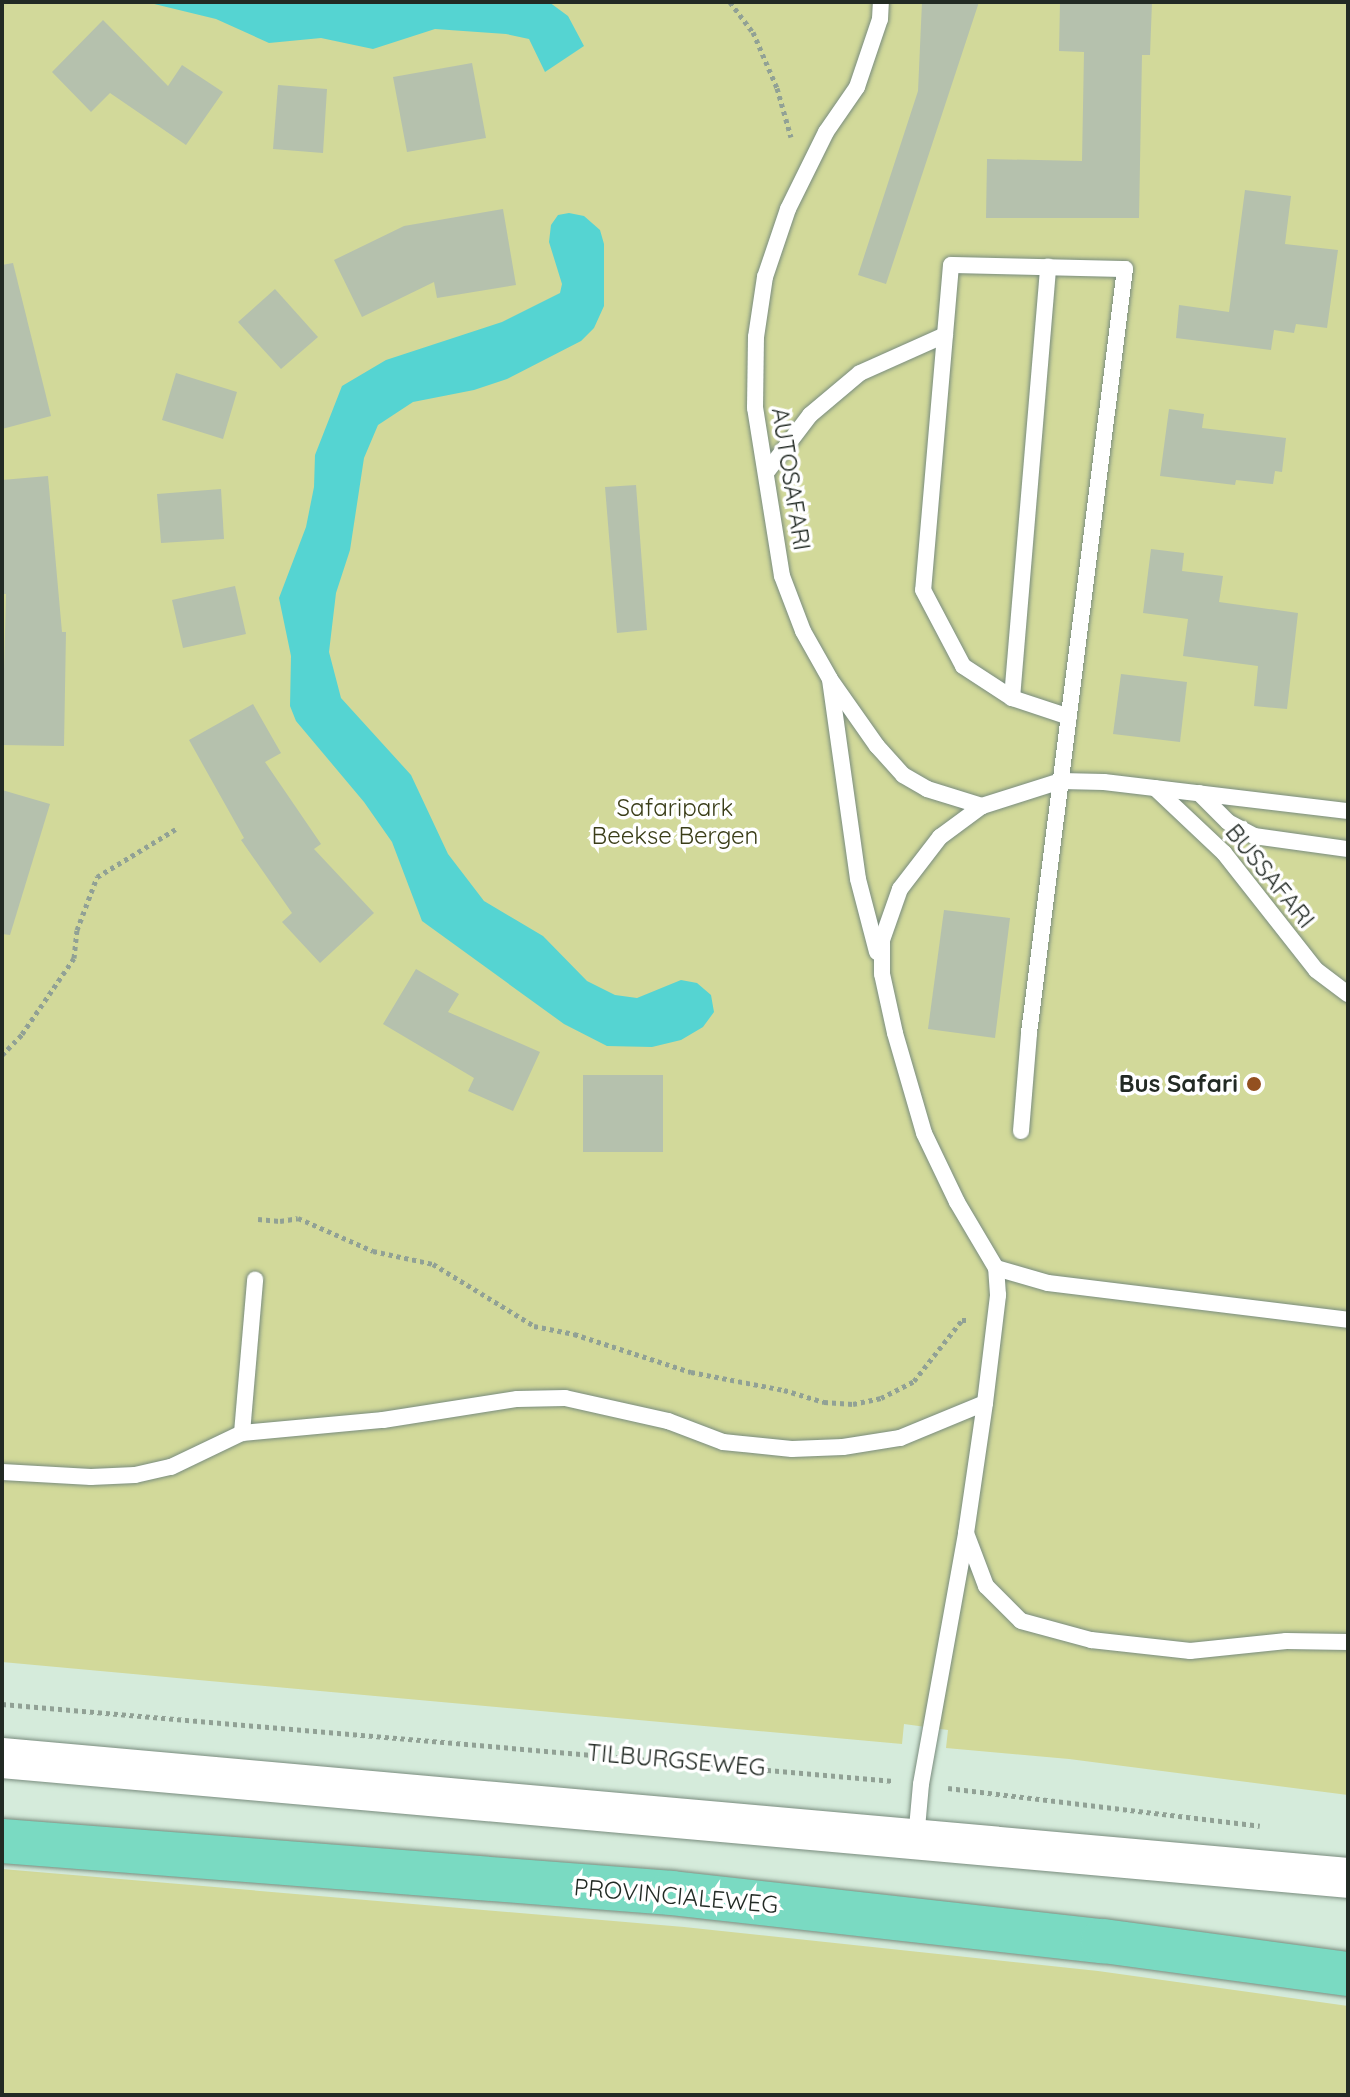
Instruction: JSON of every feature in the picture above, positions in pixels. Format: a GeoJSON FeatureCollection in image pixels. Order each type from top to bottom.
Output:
{"type":"FeatureCollection","features":[{"type":"Feature","properties":{"kind":"highway","name":"PROVINCIALEWEG"},"geometry":{"type":"LineString","coordinates":[[2,1841],[672,1893],[1103,1941],[1348,1974]]}},
{"type":"Feature","properties":{"kind":"street"},"geometry":{"type":"LineString","coordinates":[[2,1758],[1348,1878]]}},
{"type":"Feature","properties":{"kind":"lane","name":"AUTOSAFARI"},"geometry":{"type":"LineString","coordinates":[[881,2],[880,19],[857,87],[826,132],[788,209],[765,277],[756,337],[755,408],[782,576],[803,631],[830,679],[858,879],[882,974]]}},
{"type":"Feature","properties":{"kind":"lane"},"geometry":{"type":"LineString","coordinates":[[1021,1131],[1029,1033],[1061,781],[1069,717],[1125,269],[951,265],[923,590],[963,666],[1012,698],[1069,717]]}},
{"type":"Feature","properties":{"kind":"lane"},"geometry":{"type":"LineString","coordinates":[[1012,698],[1048,267]]}},
{"type":"Feature","properties":{"kind":"lane"},"geometry":{"type":"LineString","coordinates":[[766,473],[810,415],[860,373],[945,335]]}},
{"type":"Feature","properties":{"kind":"lane"},"geometry":{"type":"LineString","coordinates":[[830,679],[877,746],[903,775],[927,789],[982,806]]}},
{"type":"Feature","properties":{"kind":"lane"},"geometry":{"type":"LineString","coordinates":[[916,1840],[921,1784],[966,1533],[985,1403],[995,1319],[996,1268],[957,1202],[924,1133],[895,1033],[882,974],[882,940],[900,889],[940,837],[982,806],[1061,781],[1104,782],[1348,811]]}},
{"type":"Feature","properties":{"kind":"lane","name":"BUSSAFARI"},"geometry":{"type":"LineString","coordinates":[[1155,788],[1234,863],[1266,911],[1316,970],[1348,994]]}},
{"type":"Feature","properties":{"kind":"lane"},"geometry":{"type":"LineString","coordinates":[[1199,793],[1228,822],[1254,836],[1348,849]]}},
{"type":"Feature","properties":{"kind":"lane"},"geometry":{"type":"LineString","coordinates":[[996,1268],[1048,1283],[1348,1320]]}},
{"type":"Feature","properties":{"kind":"lane"},"geometry":{"type":"LineString","coordinates":[[242,1433],[255,1280]]}},
{"type":"Feature","properties":{"kind":"lane"},"geometry":{"type":"LineString","coordinates":[[2,1472],[91,1477],[135,1475],[171,1467],[242,1433],[324,1428],[517,1399],[565,1398],[668,1421],[723,1442],[792,1449],[843,1447],[900,1438],[985,1403]]}},
{"type":"Feature","properties":{"kind":"lane"},"geometry":{"type":"LineString","coordinates":[[966,1533],[986,1586],[1021,1621],[1091,1640],[1190,1651],[1286,1641],[1348,1642]]}},
{"type":"Feature","properties":{"kind":"path"},"geometry":{"type":"LineString","coordinates":[[730,2],[753,32],[777,88],[804,176]]}},
{"type":"Feature","properties":{"kind":"path"},"geometry":{"type":"LineString","coordinates":[[2,1055],[22,1034],[74,958],[77,930],[97,877],[176,829]]}},
{"type":"Feature","properties":{"kind":"path"},"geometry":{"type":"LineString","coordinates":[[258,1219],[298,1218],[373,1251],[433,1264],[534,1326],[574,1334],[691,1372],[784,1390],[824,1402],[853,1404],[881,1398],[914,1381],[962,1320],[995,1319]]}},
{"type":"Feature","properties":{"kind":"path","name":"TILBURGSEWEG"},"geometry":{"type":"LineString","coordinates":[[2,1704],[536,1748],[921,1784],[1269,1827]]}},
{"type":"Feature","properties":{"kind":"green space","name":"Safaripark Beekse Bergen"},"geometry":{"type":"Polygon","coordinates":[[[2,2],[1348,2],[1348,1795],[1069,1759],[946,1748],[948,1730],[904,1724],[902,1744],[2,1662],[2,2]]]}},
{"type":"Feature","properties":{"kind":"green space"},"geometry":{"type":"Polygon","coordinates":[[[2,1869],[684,1927],[1098,1971],[1348,2006],[1348,2095],[2,2095],[2,1869]]]}},
{"type":"Feature","properties":{"kind":"water"},"geometry":{"type":"Polygon","coordinates":[[[146,2],[549,2],[568,16],[584,46],[545,72],[529,39],[506,34],[435,29],[373,49],[321,38],[269,43],[216,19],[146,2]]]}},
{"type":"Feature","properties":{"kind":"water"},"geometry":{"type":"Polygon","coordinates":[[[569,213],[584,216],[600,230],[604,244],[604,306],[594,328],[581,341],[507,379],[474,390],[413,402],[378,425],[364,458],[350,550],[336,593],[329,652],[341,698],[411,775],[448,854],[484,901],[543,936],[587,981],[615,995],[637,998],[681,980],[697,983],[711,995],[714,1012],[703,1027],[681,1040],[652,1047],[607,1046],[564,1024],[422,921],[392,842],[364,802],[296,721],[290,706],[291,656],[279,598],[306,527],[314,487],[315,455],[342,386],[386,360],[502,322],[560,293],[562,284],[549,242],[551,225],[558,215],[569,213]]]}},
{"type":"Feature","properties":{"kind":"building"},"geometry":{"type":"Polygon","coordinates":[[[922,2],[979,2],[886,284],[858,275],[918,91],[922,2]]]}},
{"type":"Feature","properties":{"kind":"building"},"geometry":{"type":"Polygon","coordinates":[[[1060,2],[1152,2],[1150,55],[1142,55],[1139,218],[986,218],[987,159],[1082,161],[1084,52],[1059,51],[1060,2]]]}},
{"type":"Feature","properties":{"kind":"building"},"geometry":{"type":"Polygon","coordinates":[[[103,20],[168,86],[182,65],[223,92],[186,145],[110,93],[91,112],[52,72],[103,20]]]}},
{"type":"Feature","properties":{"kind":"building"},"geometry":{"type":"Polygon","coordinates":[[[472,63],[486,138],[407,152],[393,77],[472,63]]]}},
{"type":"Feature","properties":{"kind":"building"},"geometry":{"type":"Polygon","coordinates":[[[278,85],[327,89],[323,153],[273,149],[278,85]]]}},
{"type":"Feature","properties":{"kind":"building"},"geometry":{"type":"Polygon","coordinates":[[[1245,190],[1291,196],[1285,244],[1338,250],[1327,328],[1296,324],[1294,333],[1274,330],[1271,350],[1176,338],[1179,305],[1229,312],[1245,190]]]}},
{"type":"Feature","properties":{"kind":"building"},"geometry":{"type":"Polygon","coordinates":[[[503,209],[516,285],[437,298],[434,282],[362,317],[334,260],[404,226],[503,209]]]}},
{"type":"Feature","properties":{"kind":"building"},"geometry":{"type":"Polygon","coordinates":[[[13,263],[51,416],[2,429],[2,265],[13,263]]]}},
{"type":"Feature","properties":{"kind":"building"},"geometry":{"type":"Polygon","coordinates":[[[275,289],[318,337],[281,369],[238,322],[275,289]]]}},
{"type":"Feature","properties":{"kind":"building"},"geometry":{"type":"Polygon","coordinates":[[[176,373],[237,392],[223,439],[162,420],[176,373]]]}},
{"type":"Feature","properties":{"kind":"building"},"geometry":{"type":"Polygon","coordinates":[[[1169,409],[1204,414],[1202,428],[1286,438],[1282,472],[1275,471],[1273,484],[1236,480],[1235,485],[1160,476],[1169,409]]]}},
{"type":"Feature","properties":{"kind":"building"},"geometry":{"type":"Polygon","coordinates":[[[48,476],[62,632],[66,632],[64,746],[2,745],[6,594],[2,594],[2,480],[48,476]]]}},
{"type":"Feature","properties":{"kind":"building"},"geometry":{"type":"Polygon","coordinates":[[[636,485],[647,630],[617,633],[605,487],[636,485]]]}},
{"type":"Feature","properties":{"kind":"building"},"geometry":{"type":"Polygon","coordinates":[[[221,489],[224,539],[161,543],[157,494],[221,489]]]}},
{"type":"Feature","properties":{"kind":"building"},"geometry":{"type":"Polygon","coordinates":[[[1151,549],[1184,553],[1182,571],[1223,576],[1219,602],[1298,613],[1287,709],[1254,706],[1258,666],[1183,656],[1188,619],[1143,613],[1151,549]]]}},
{"type":"Feature","properties":{"kind":"building"},"geometry":{"type":"Polygon","coordinates":[[[235,586],[246,634],[183,648],[172,600],[235,586]]]}},
{"type":"Feature","properties":{"kind":"building"},"geometry":{"type":"Polygon","coordinates":[[[1121,674],[1187,682],[1180,742],[1113,734],[1121,674]]]}},
{"type":"Feature","properties":{"kind":"building"},"geometry":{"type":"Polygon","coordinates":[[[253,704],[281,753],[265,762],[321,844],[314,849],[374,913],[320,963],[282,922],[292,913],[241,840],[244,838],[189,740],[253,704]]]}},
{"type":"Feature","properties":{"kind":"building"},"geometry":{"type":"Polygon","coordinates":[[[2,790],[50,804],[10,935],[2,934],[2,790]]]}},
{"type":"Feature","properties":{"kind":"building"},"geometry":{"type":"Polygon","coordinates":[[[944,910],[1010,918],[995,1038],[928,1029],[944,910]]]}},
{"type":"Feature","properties":{"kind":"building"},"geometry":{"type":"Polygon","coordinates":[[[416,969],[459,994],[448,1012],[540,1052],[513,1111],[468,1091],[474,1078],[383,1024],[416,969]]]}},
{"type":"Feature","properties":{"kind":"building"},"geometry":{"type":"Polygon","coordinates":[[[583,1075],[663,1075],[663,1152],[583,1152],[583,1075]]]}},
{"type":"Feature","properties":{"kind":"place","name":"Bus Safari"},"geometry":{"type":"Point","coordinates":[1254,1084]}}]}
